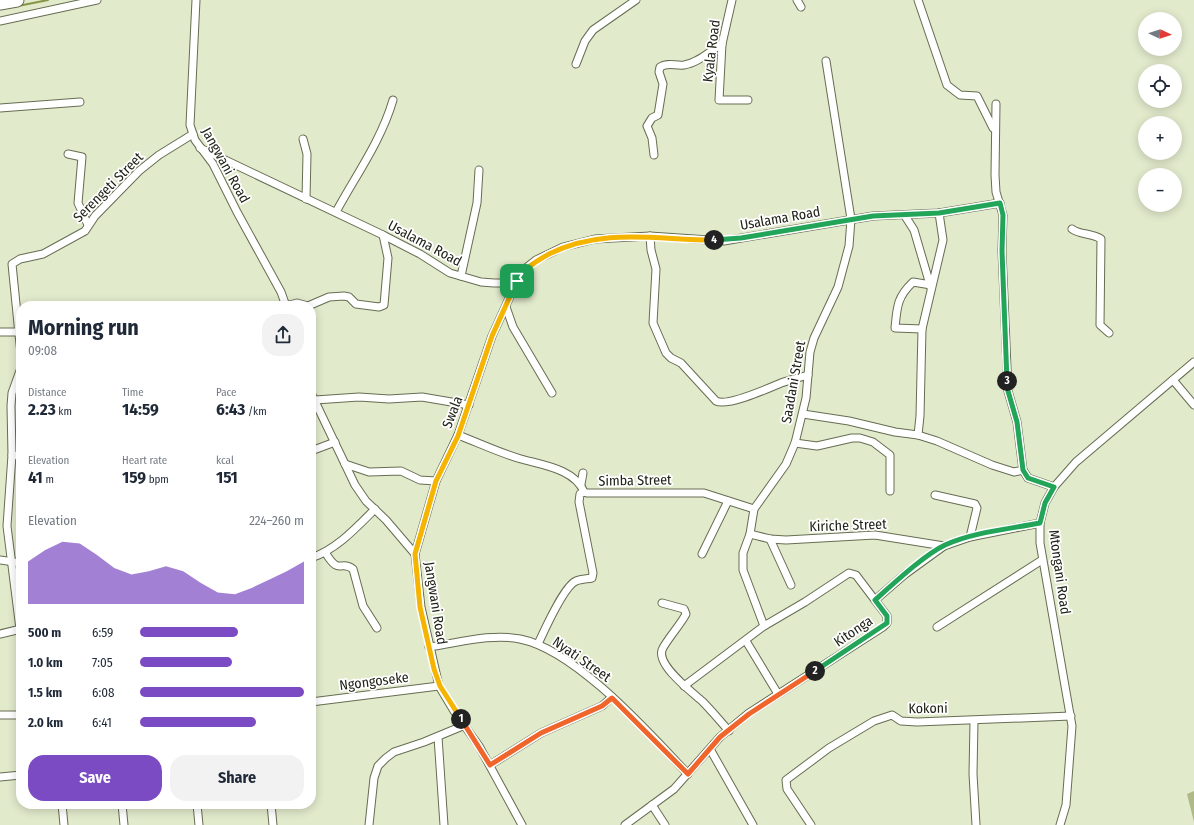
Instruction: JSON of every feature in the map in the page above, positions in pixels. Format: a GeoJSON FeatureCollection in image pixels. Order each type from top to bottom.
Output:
{"type":"FeatureCollection","features":[{"type":"Feature","properties":{"kind":"highway"},"geometry":{"type":"LineString","coordinates":[[0,3],[17,0]]}},
{"type":"Feature","properties":{"kind":"street"},"geometry":{"type":"LineString","coordinates":[[0,21],[97,0]]}},
{"type":"Feature","properties":{"kind":"street","name":"Jangwani Road"},"geometry":{"type":"LineString","coordinates":[[196,0],[190,125],[200,148],[220,176],[237,212],[281,292],[284,301]]}},
{"type":"Feature","properties":{"kind":"street"},"geometry":{"type":"LineString","coordinates":[[576,64],[585,41],[594,30],[636,0]]}},
{"type":"Feature","properties":{"kind":"street","name":"Kyala Road"},"geometry":{"type":"LineString","coordinates":[[732,0],[722,44],[718,100],[748,100]]}},
{"type":"Feature","properties":{"kind":"street"},"geometry":{"type":"LineString","coordinates":[[918,0],[947,85],[960,95],[977,96],[994,131]]}},
{"type":"Feature","properties":{"kind":"street"},"geometry":{"type":"LineString","coordinates":[[654,155],[648,124],[652,118],[658,115],[663,84],[659,72],[660,67],[667,64],[682,66],[689,64],[722,44]]}},
{"type":"Feature","properties":{"kind":"street","name":"Saadani Street"},"geometry":{"type":"LineString","coordinates":[[764,626],[743,570],[743,553],[750,534],[754,509],[786,464],[795,443],[803,414],[814,338],[838,287],[851,234],[851,219],[826,61]]}},
{"type":"Feature","properties":{"kind":"street"},"geometry":{"type":"LineString","coordinates":[[336,212],[378,140],[387,120],[393,100]]}},
{"type":"Feature","properties":{"kind":"street"},"geometry":{"type":"LineString","coordinates":[[0,108],[80,102]]}},
{"type":"Feature","properties":{"kind":"street"},"geometry":{"type":"LineString","coordinates":[[996,104],[994,131],[994,175],[1003,215],[1002,251],[1008,391],[1017,422],[1023,470],[1028,478],[1054,487]]}},
{"type":"Feature","properties":{"kind":"street","name":"Serengeti Street"},"geometry":{"type":"LineString","coordinates":[[16,301],[12,264],[20,259],[43,254],[85,231],[88,225],[139,171],[159,155],[193,134]]}},
{"type":"Feature","properties":{"kind":"street"},"geometry":{"type":"LineString","coordinates":[[303,139],[307,154],[306,199]]}},
{"type":"Feature","properties":{"kind":"street","name":"Usalama Road"},"geometry":{"type":"LineString","coordinates":[[200,148],[383,235],[450,273],[494,283],[517,281],[528,267],[536,260],[563,247],[595,239],[650,236],[724,241],[851,219],[873,216],[905,216],[939,213],[1000,203]]}},
{"type":"Feature","properties":{"kind":"street"},"geometry":{"type":"LineString","coordinates":[[68,154],[82,157],[78,203],[88,225]]}},
{"type":"Feature","properties":{"kind":"street"},"geometry":{"type":"LineString","coordinates":[[461,276],[477,203],[479,170]]}},
{"type":"Feature","properties":{"kind":"street"},"geometry":{"type":"LineString","coordinates":[[918,435],[920,416],[922,328],[943,240],[939,213]]}},
{"type":"Feature","properties":{"kind":"street"},"geometry":{"type":"LineString","coordinates":[[905,216],[914,230],[917,246],[931,284],[931,294]]}},
{"type":"Feature","properties":{"kind":"street"},"geometry":{"type":"LineString","coordinates":[[1072,229],[1094,235],[1100,239],[1100,325],[1109,332]]}},
{"type":"Feature","properties":{"kind":"street"},"geometry":{"type":"LineString","coordinates":[[316,302],[328,297],[344,296],[349,297],[356,304],[379,307],[384,305],[388,258],[383,235]]}},
{"type":"Feature","properties":{"kind":"street"},"geometry":{"type":"LineString","coordinates":[[650,236],[651,250],[656,269],[653,323],[657,335],[666,353],[681,363],[716,401],[724,403],[764,391],[782,383],[808,375]]}},
{"type":"Feature","properties":{"kind":"street","name":"Swala"},"geometry":{"type":"LineString","coordinates":[[415,554],[436,481],[458,436],[492,336],[517,281]]}},
{"type":"Feature","properties":{"kind":"street"},"geometry":{"type":"LineString","coordinates":[[922,328],[895,328],[899,299],[913,282],[931,284]]}},
{"type":"Feature","properties":{"kind":"street"},"geometry":{"type":"LineString","coordinates":[[506,307],[513,327],[552,393]]}},
{"type":"Feature","properties":{"kind":"street"},"geometry":{"type":"LineString","coordinates":[[0,332],[16,332]]}},
{"type":"Feature","properties":{"kind":"street","name":"Mtongani Road"},"geometry":{"type":"LineString","coordinates":[[1060,825],[1066,805],[1072,726],[1040,543],[1040,523],[1048,495],[1076,462],[1194,362]]}},
{"type":"Feature","properties":{"kind":"street"},"geometry":{"type":"LineString","coordinates":[[1173,380],[1194,405]]}},
{"type":"Feature","properties":{"kind":"street"},"geometry":{"type":"LineString","coordinates":[[16,382],[12,393],[12,455],[7,526],[16,592]]}},
{"type":"Feature","properties":{"kind":"street"},"geometry":{"type":"LineString","coordinates":[[316,400],[359,397],[389,399],[422,397],[469,405]]}},
{"type":"Feature","properties":{"kind":"street","name":"Jangwani Road"},"geometry":{"type":"LineString","coordinates":[[316,402],[355,485],[375,509],[410,546],[415,554],[420,607],[440,686],[454,711],[465,725],[490,765],[522,825]]}},
{"type":"Feature","properties":{"kind":"street"},"geometry":{"type":"LineString","coordinates":[[803,414],[849,421],[895,432],[918,435],[936,440],[992,465],[1014,472],[1023,470]]}},
{"type":"Feature","properties":{"kind":"street","name":"Simba Street"},"geometry":{"type":"LineString","coordinates":[[458,436],[521,459],[545,464],[568,475],[581,484],[584,492],[704,493],[754,509]]}},
{"type":"Feature","properties":{"kind":"street"},"geometry":{"type":"LineString","coordinates":[[795,443],[817,446],[852,438],[873,442],[890,455],[890,491]]}},
{"type":"Feature","properties":{"kind":"street"},"geometry":{"type":"LineString","coordinates":[[316,448],[335,442]]}},
{"type":"Feature","properties":{"kind":"street"},"geometry":{"type":"LineString","coordinates":[[12,455],[16,455]]}},
{"type":"Feature","properties":{"kind":"street"},"geometry":{"type":"LineString","coordinates":[[345,464],[369,472],[401,472],[420,480],[436,481]]}},
{"type":"Feature","properties":{"kind":"street"},"geometry":{"type":"LineString","coordinates":[[581,484],[583,473]]}},
{"type":"Feature","properties":{"kind":"street"},"geometry":{"type":"LineString","coordinates":[[538,644],[565,594],[575,581],[592,578],[593,573],[579,502],[580,494],[584,492]]}},
{"type":"Feature","properties":{"kind":"street"},"geometry":{"type":"LineString","coordinates":[[935,495],[975,504],[977,508],[970,536]]}},
{"type":"Feature","properties":{"kind":"street"},"geometry":{"type":"LineString","coordinates":[[702,554],[728,501]]}},
{"type":"Feature","properties":{"kind":"street"},"geometry":{"type":"LineString","coordinates":[[316,556],[325,552],[344,539],[375,509]]}},
{"type":"Feature","properties":{"kind":"street"},"geometry":{"type":"LineString","coordinates":[[875,600],[904,575],[944,546],[970,536],[1040,523]]}},
{"type":"Feature","properties":{"kind":"street","name":"Kiriche Street"},"geometry":{"type":"LineString","coordinates":[[750,534],[770,539],[814,539],[875,535],[944,546]]}},
{"type":"Feature","properties":{"kind":"street"},"geometry":{"type":"LineString","coordinates":[[770,539],[791,585]]}},
{"type":"Feature","properties":{"kind":"street"},"geometry":{"type":"LineString","coordinates":[[325,552],[333,565],[337,567],[350,566],[354,569],[363,606],[377,628]]}},
{"type":"Feature","properties":{"kind":"street"},"geometry":{"type":"LineString","coordinates":[[0,560],[16,563]]}},
{"type":"Feature","properties":{"kind":"street"},"geometry":{"type":"LineString","coordinates":[[937,627],[1042,560]]}},
{"type":"Feature","properties":{"kind":"street","name":"Kitonga"},"geometry":{"type":"LineString","coordinates":[[625,825],[674,789],[720,737],[749,714],[778,694],[846,652],[887,623],[887,616],[856,575],[849,573],[805,602],[764,626],[684,686]]}},
{"type":"Feature","properties":{"kind":"street"},"geometry":{"type":"LineString","coordinates":[[662,603],[684,609],[686,614],[664,646],[662,654],[668,668],[684,686],[703,702],[729,731]]}},
{"type":"Feature","properties":{"kind":"street"},"geometry":{"type":"LineString","coordinates":[[0,634],[16,630]]}},
{"type":"Feature","properties":{"kind":"street","name":"Nyati Street"},"geometry":{"type":"LineString","coordinates":[[429,647],[494,637],[519,638],[538,644],[582,671],[612,698],[688,774]]}},
{"type":"Feature","properties":{"kind":"street"},"geometry":{"type":"LineString","coordinates":[[746,641],[778,694]]}},
{"type":"Feature","properties":{"kind":"street","name":"Ngongoseke"},"geometry":{"type":"LineString","coordinates":[[316,701],[440,686]]}},
{"type":"Feature","properties":{"kind":"street"},"geometry":{"type":"LineString","coordinates":[[490,765],[541,733],[602,706],[612,698]]}},
{"type":"Feature","properties":{"kind":"street"},"geometry":{"type":"LineString","coordinates":[[0,715],[16,715]]}},
{"type":"Feature","properties":{"kind":"street","name":"Kokoni"},"geometry":{"type":"LineString","coordinates":[[811,825],[787,789],[786,780],[829,748],[883,717],[892,715],[901,721],[908,722],[974,721],[1071,716]]}},
{"type":"Feature","properties":{"kind":"street"},"geometry":{"type":"LineString","coordinates":[[974,721],[973,774],[976,825]]}},
{"type":"Feature","properties":{"kind":"street"},"geometry":{"type":"LineString","coordinates":[[369,825],[372,788],[378,766],[394,752],[438,737],[465,725]]}},
{"type":"Feature","properties":{"kind":"street"},"geometry":{"type":"LineString","coordinates":[[438,737],[444,825]]}},
{"type":"Feature","properties":{"kind":"street"},"geometry":{"type":"LineString","coordinates":[[710,749],[753,825]]}},
{"type":"Feature","properties":{"kind":"street"},"geometry":{"type":"LineString","coordinates":[[0,777],[16,776]]}},
{"type":"Feature","properties":{"kind":"street"},"geometry":{"type":"LineString","coordinates":[[652,805],[665,825]]}},
{"type":"Feature","properties":{"kind":"street"},"geometry":{"type":"LineString","coordinates":[[62,809],[64,825]]}},
{"type":"Feature","properties":{"kind":"street"},"geometry":{"type":"LineString","coordinates":[[122,809],[124,825]]}},
{"type":"Feature","properties":{"kind":"street"},"geometry":{"type":"LineString","coordinates":[[197,809],[199,825]]}},
{"type":"Feature","properties":{"kind":"street"},"geometry":{"type":"LineString","coordinates":[[271,809],[273,825]]}},
{"type":"Feature","properties":{"kind":"green space"},"geometry":{"type":"Polygon","coordinates":[[[1194,791],[1194,822],[1187,794],[1194,791]]]}},
{"type":"Feature","properties":{"kind":"waterway"},"geometry":{"type":"LineString","coordinates":[[18,6],[48,0]]}},
{"type":"Feature","properties":{"kind":"route"},"geometry":{"type":"LineString","coordinates":[[1000,203],[1003,215],[1002,251],[1008,391],[1017,422],[1023,470],[1028,478],[1054,487],[1048,495],[1040,523],[970,536],[944,546],[922,561],[875,600],[887,616],[887,623],[883,627],[749,714],[720,737],[688,774],[631,715],[612,698],[602,706],[549,731],[541,733],[490,765],[465,725],[446,699],[440,686],[434,669],[420,607],[415,554],[422,532],[423,521],[436,481],[458,436],[492,336],[517,281],[522,273],[536,260],[563,247],[595,239],[621,236],[650,236],[724,241],[851,219],[873,216],[905,216],[939,213],[1000,203]]}}]}
